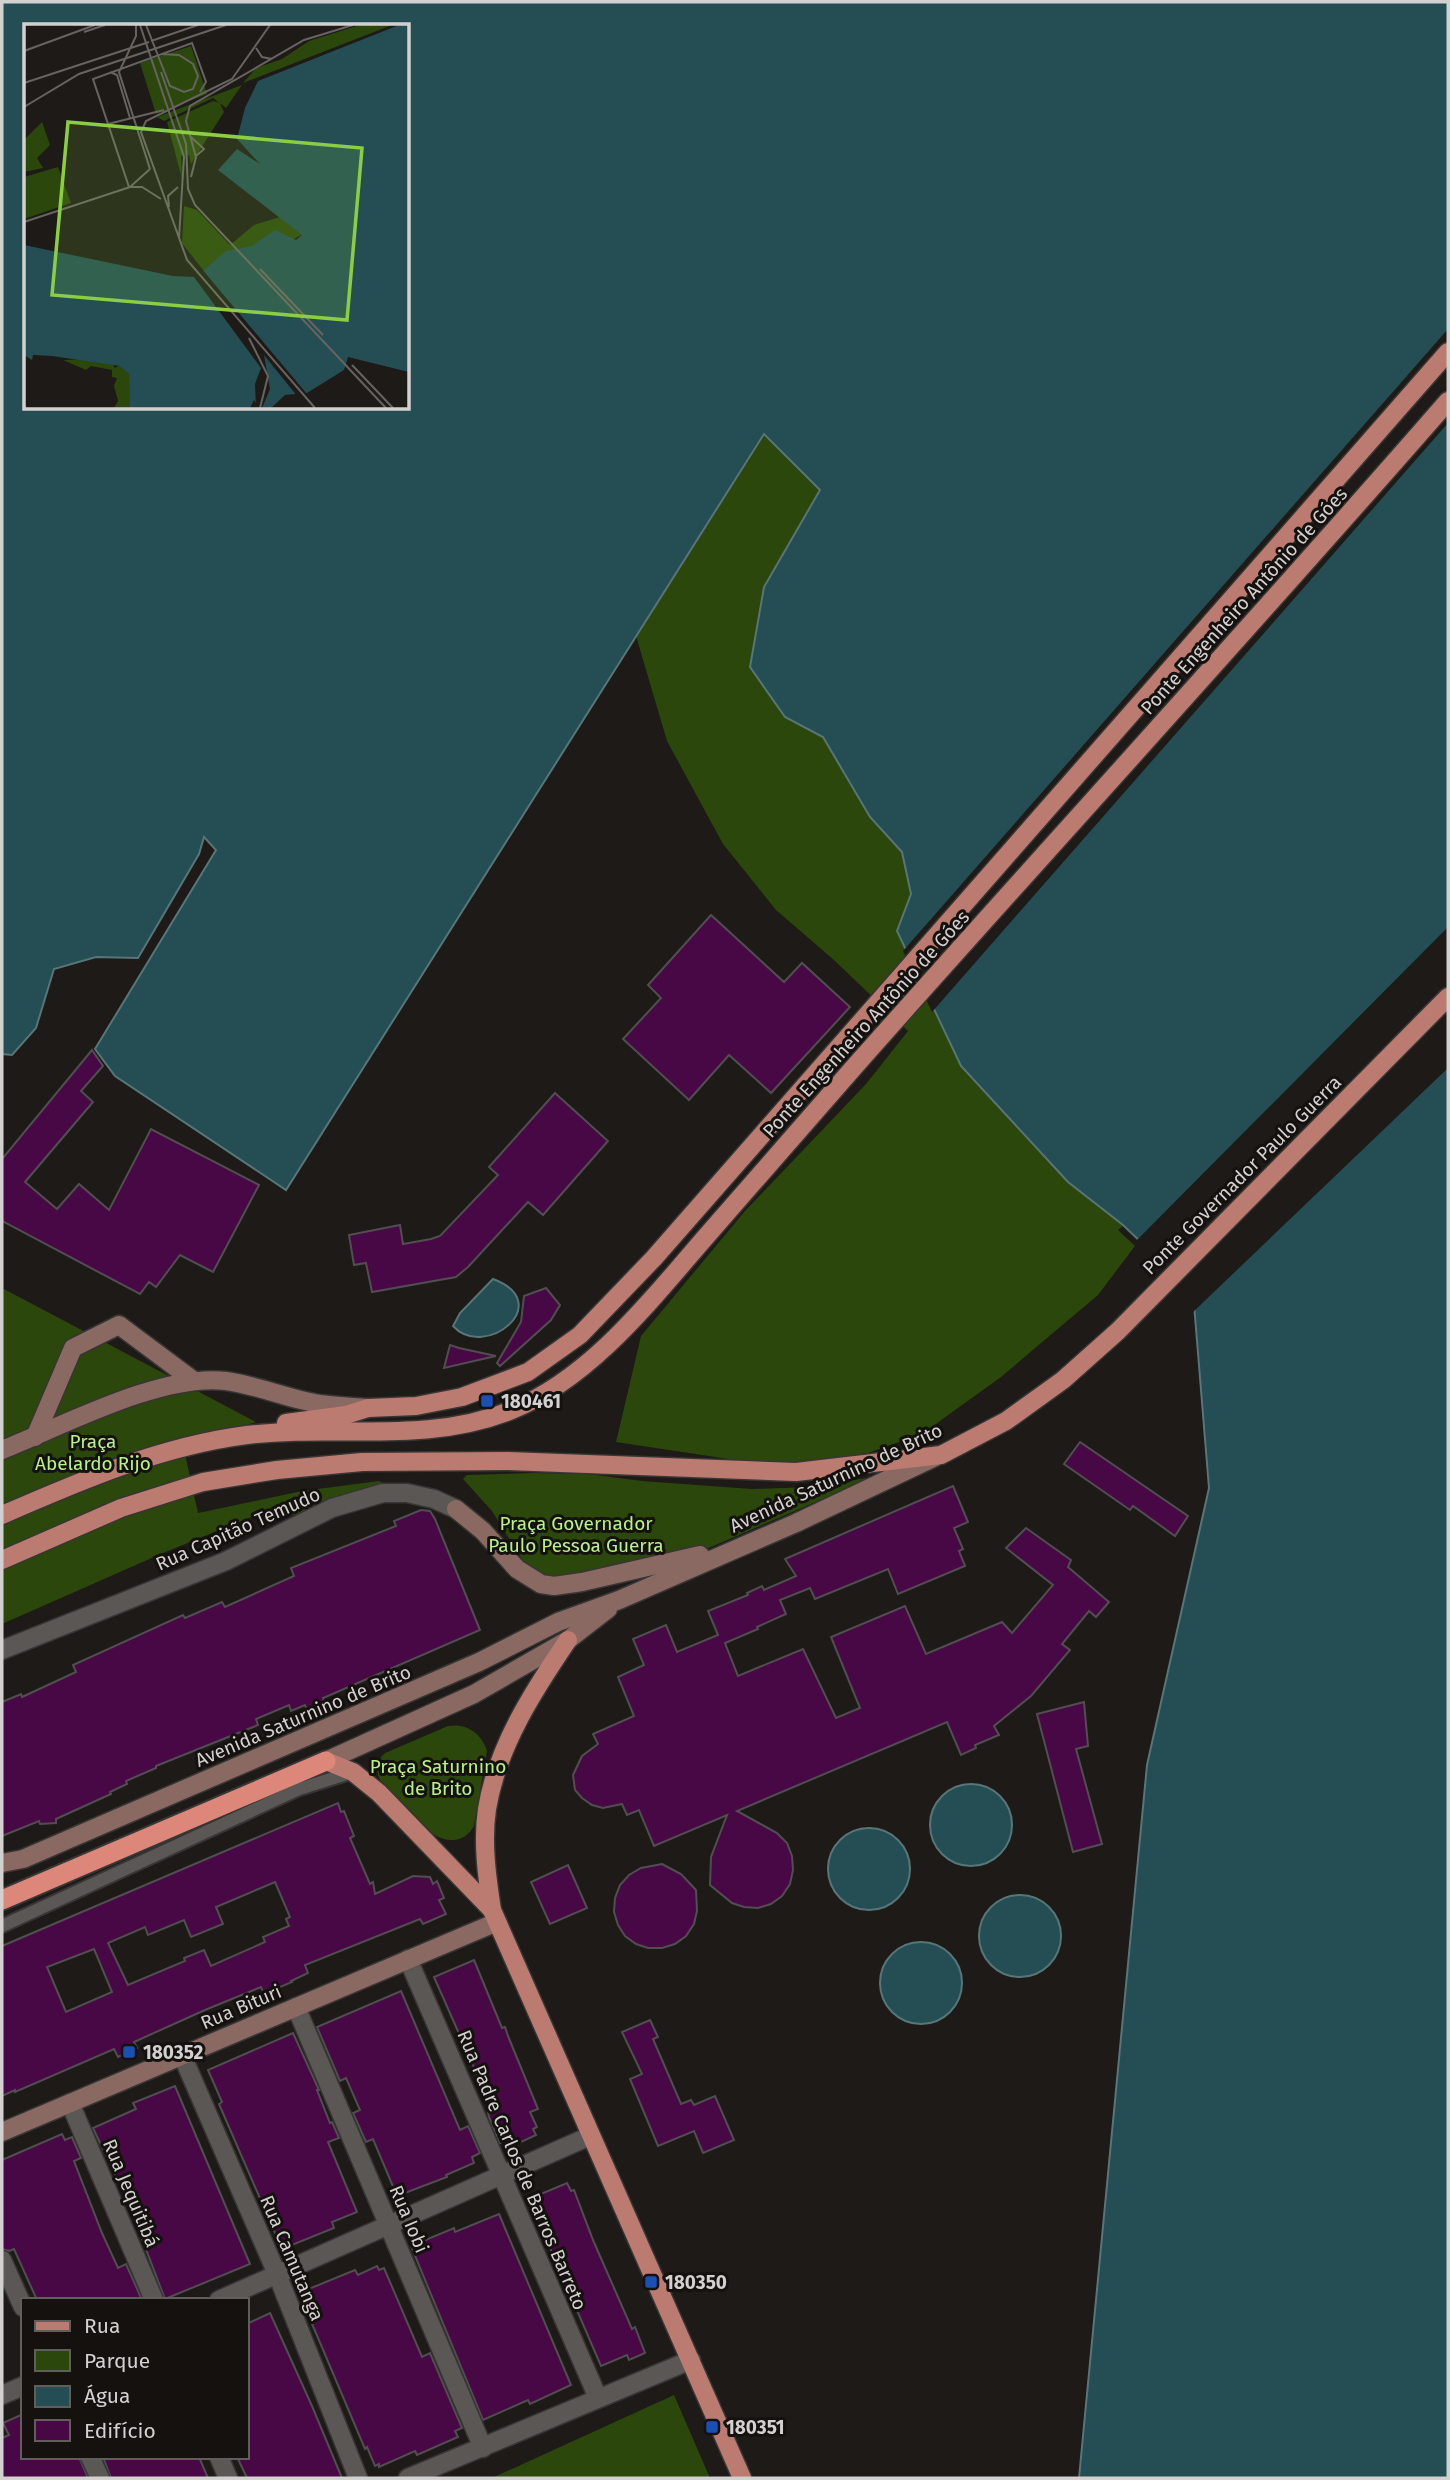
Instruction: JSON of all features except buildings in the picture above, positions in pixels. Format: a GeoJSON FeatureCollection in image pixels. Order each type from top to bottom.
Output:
{"type":"FeatureCollection","features":[{"type":"Feature","properties":{"kind":"highway"},"geometry":{"type":"LineString","coordinates":[[2,1900],[326,1761]]}},
{"type":"Feature","properties":{"kind":"main road","name":"Ponte Engenheiro Antônio de Góes"},"geometry":{"type":"LineString","coordinates":[[247,1435],[263,1426],[346,1415],[368,1408],[416,1406],[462,1397],[528,1372],[580,1335],[654,1258],[1448,352]]}},
{"type":"Feature","properties":{"kind":"main road","name":"Ponte Engenheiro Antônio de Góes"},"geometry":{"type":"LineString","coordinates":[[2,1516],[93,1476],[190,1446],[247,1435],[415,1431],[472,1422],[512,1409],[558,1385],[600,1352],[669,1279],[1303,568],[1448,401]]}},
{"type":"Feature","properties":{"kind":"main road","name":"Ponte Governador Paulo Guerra"},"geometry":{"type":"LineString","coordinates":[[1063,1380],[1118,1331],[1448,997]]}},
{"type":"Feature","properties":{"kind":"main road"},"geometry":{"type":"LineString","coordinates":[[35,1437],[73,1348],[119,1325],[194,1381]]}},
{"type":"Feature","properties":{"kind":"main road","name":"Avenida Saturnino de Brito"},"geometry":{"type":"LineString","coordinates":[[2,1863],[23,1859],[479,1662],[558,1622],[619,1600],[941,1455],[1006,1421],[1063,1380]]}},
{"type":"Feature","properties":{"kind":"main road"},"geometry":{"type":"LineString","coordinates":[[2,1450],[90,1413],[155,1390],[194,1381],[226,1381],[319,1404],[368,1408]]}},
{"type":"Feature","properties":{"kind":"main road"},"geometry":{"type":"LineString","coordinates":[[2,1560],[121,1508],[203,1482],[277,1470],[362,1462],[508,1461],[796,1472],[941,1455]]}},
{"type":"Feature","properties":{"kind":"main road"},"geometry":{"type":"LineString","coordinates":[[456,1509],[483,1531],[517,1569],[541,1584],[554,1586],[743,1545]]}},
{"type":"Feature","properties":{"kind":"main road","name":"Avenida Saturnino de Brito"},"geometry":{"type":"LineString","coordinates":[[326,1761],[447,1708],[568,1640],[619,1600]]}},
{"type":"Feature","properties":{"kind":"main road"},"geometry":{"type":"LineString","coordinates":[[568,1640],[536,1688],[511,1737],[500,1762],[487,1807],[486,1870],[495,1916],[742,2478]]}},
{"type":"Feature","properties":{"kind":"main road"},"geometry":{"type":"LineString","coordinates":[[326,1761],[354,1772],[379,1793],[495,1916]]}},
{"type":"Feature","properties":{"kind":"main road","name":"Rua Bituri"},"geometry":{"type":"LineString","coordinates":[[2,2132],[408,1959],[495,1916]]}},
{"type":"Feature","properties":{"kind":"street","name":"Rua Capitão Temudo"},"geometry":{"type":"LineString","coordinates":[[2,1650],[226,1561],[332,1508],[383,1493],[407,1493],[433,1499],[456,1509]]}},
{"type":"Feature","properties":{"kind":"street"},"geometry":{"type":"LineString","coordinates":[[2,1926],[299,1788],[354,1772]]}},
{"type":"Feature","properties":{"kind":"street","name":"Rua Padre Carlos de Barros Barreto"},"geometry":{"type":"LineString","coordinates":[[408,1959],[598,2398]]}},
{"type":"Feature","properties":{"kind":"street","name":"Rua Iobi"},"geometry":{"type":"LineString","coordinates":[[296,2007],[483,2448]]}},
{"type":"Feature","properties":{"kind":"street","name":"Rua Camutanga"},"geometry":{"type":"LineString","coordinates":[[182,2055],[277,2274],[358,2478]]}},
{"type":"Feature","properties":{"kind":"street","name":"Rua Jequitibá"},"geometry":{"type":"LineString","coordinates":[[70,2103],[153,2298]]}},
{"type":"Feature","properties":{"kind":"street"},"geometry":{"type":"LineString","coordinates":[[223,2298],[590,2136]]}},
{"type":"Feature","properties":{"kind":"street"},"geometry":{"type":"LineString","coordinates":[[2,2260],[21,2303]]}},
{"type":"Feature","properties":{"kind":"street"},"geometry":{"type":"LineString","coordinates":[[408,2478],[691,2360]]}},
{"type":"Feature","properties":{"kind":"street"},"geometry":{"type":"LineString","coordinates":[[2,2395],[21,2387]]}},
{"type":"Feature","properties":{"kind":"street"},"geometry":{"type":"LineString","coordinates":[[91,2459],[100,2478]]}},
{"type":"Feature","properties":{"kind":"street"},"geometry":{"type":"LineString","coordinates":[[220,2459],[228,2478]]}},
{"type":"Feature","properties":{"kind":"green space"},"geometry":{"type":"Polygon","coordinates":[[[764,434],[820,490],[1193,1292],[1123,1226],[1118,1230],[1135,1246],[1098,1295],[1001,1377],[922,1434],[868,1453],[806,1463],[755,1463],[616,1442],[641,1336],[745,1211],[866,1084],[908,1031],[834,960],[776,910],[723,844],[667,741],[636,636],[764,434]]]}},
{"type":"Feature","properties":{"kind":"green space","name":"Praça Abelardo Rijo"},"geometry":{"type":"Polygon","coordinates":[[[2,1288],[256,1422],[183,1445],[198,1513],[302,1491],[379,1481],[386,1485],[307,1513],[280,1517],[261,1513],[2,1624],[2,1288]]]}},
{"type":"Feature","properties":{"kind":"green space","name":"Praça Governador Paulo Pessoa Guerra"},"geometry":{"type":"Polygon","coordinates":[[[588,1474],[752,1489],[813,1487],[866,1478],[867,1480],[676,1562],[602,1588],[574,1594],[558,1592],[530,1572],[492,1511],[463,1479],[467,1475],[588,1474]]]}},
{"type":"Feature","properties":{"kind":"green space","name":"Praça Saturnino de Brito"},"geometry":{"type":"Polygon","coordinates":[[[448,1726],[461,1726],[477,1734],[487,1751],[474,1826],[466,1835],[456,1840],[433,1834],[380,1780],[377,1769],[385,1753],[448,1726]]]}},
{"type":"Feature","properties":{"kind":"green space"},"geometry":{"type":"Polygon","coordinates":[[[674,2395],[710,2478],[492,2478],[674,2395]]]}},
{"type":"Feature","properties":{"kind":"water"},"geometry":{"type":"Polygon","coordinates":[[[2,2],[1448,2],[1448,2478],[1079,2478],[1147,1765],[1209,1488],[1193,1292],[1123,1225],[1068,1182],[961,1066],[897,931],[911,894],[902,852],[870,817],[823,737],[785,717],[750,667],[764,587],[820,490],[764,434],[286,1190],[115,1076],[95,1049],[216,850],[204,837],[199,854],[138,958],[96,957],[54,969],[36,1028],[12,1055],[2,1054],[2,2]]]}},
{"type":"Feature","properties":{"kind":"water"},"geometry":{"type":"Polygon","coordinates":[[[493,1279],[511,1289],[518,1301],[517,1314],[509,1325],[497,1333],[482,1337],[467,1335],[453,1326],[460,1313],[493,1279]]]}},
{"type":"Feature","properties":{"kind":"water"},"geometry":{"type":"Polygon","coordinates":[[[971,1784],[987,1787],[1000,1796],[1009,1809],[1012,1825],[1009,1841],[1000,1854],[987,1863],[971,1866],[955,1863],[942,1854],[933,1841],[930,1825],[933,1809],[942,1796],[955,1787],[971,1784]]]}},
{"type":"Feature","properties":{"kind":"water"},"geometry":{"type":"Polygon","coordinates":[[[869,1828],[885,1831],[898,1840],[907,1853],[910,1869],[907,1885],[898,1898],[885,1907],[869,1910],[853,1907],[840,1898],[831,1885],[828,1869],[831,1853],[840,1840],[853,1831],[869,1828]]]}},
{"type":"Feature","properties":{"kind":"water"},"geometry":{"type":"Polygon","coordinates":[[[1020,1895],[1036,1898],[1049,1907],[1058,1920],[1061,1936],[1058,1952],[1049,1965],[1036,1974],[1020,1977],[1004,1974],[991,1965],[982,1952],[979,1936],[982,1920],[991,1907],[1004,1898],[1020,1895]]]}},
{"type":"Feature","properties":{"kind":"water"},"geometry":{"type":"Polygon","coordinates":[[[921,1942],[937,1945],[950,1954],[959,1967],[962,1983],[959,1999],[950,2012],[937,2021],[921,2024],[905,2021],[892,2012],[883,1999],[880,1983],[883,1967],[892,1954],[905,1945],[921,1942]]]}},
{"type":"Feature","properties":{"kind":"pier"},"geometry":{"type":"Polygon","coordinates":[[[1448,329],[1448,423],[932,1012],[903,951],[1448,329]]]}},
{"type":"Feature","properties":{"kind":"pier"},"geometry":{"type":"Polygon","coordinates":[[[1448,927],[1448,1068],[1192,1313],[1190,1293],[1135,1242],[1448,927]]]}},
{"type":"Feature","properties":{"kind":"place","name":"180461"},"geometry":{"type":"Point","coordinates":[487,1401]}},
{"type":"Feature","properties":{"kind":"place","name":"180352"},"geometry":{"type":"Point","coordinates":[129,2052]}},
{"type":"Feature","properties":{"kind":"place","name":"180350"},"geometry":{"type":"Point","coordinates":[651,2282]}},
{"type":"Feature","properties":{"kind":"place","name":"180351"},"geometry":{"type":"Point","coordinates":[712,2427]}}]}
